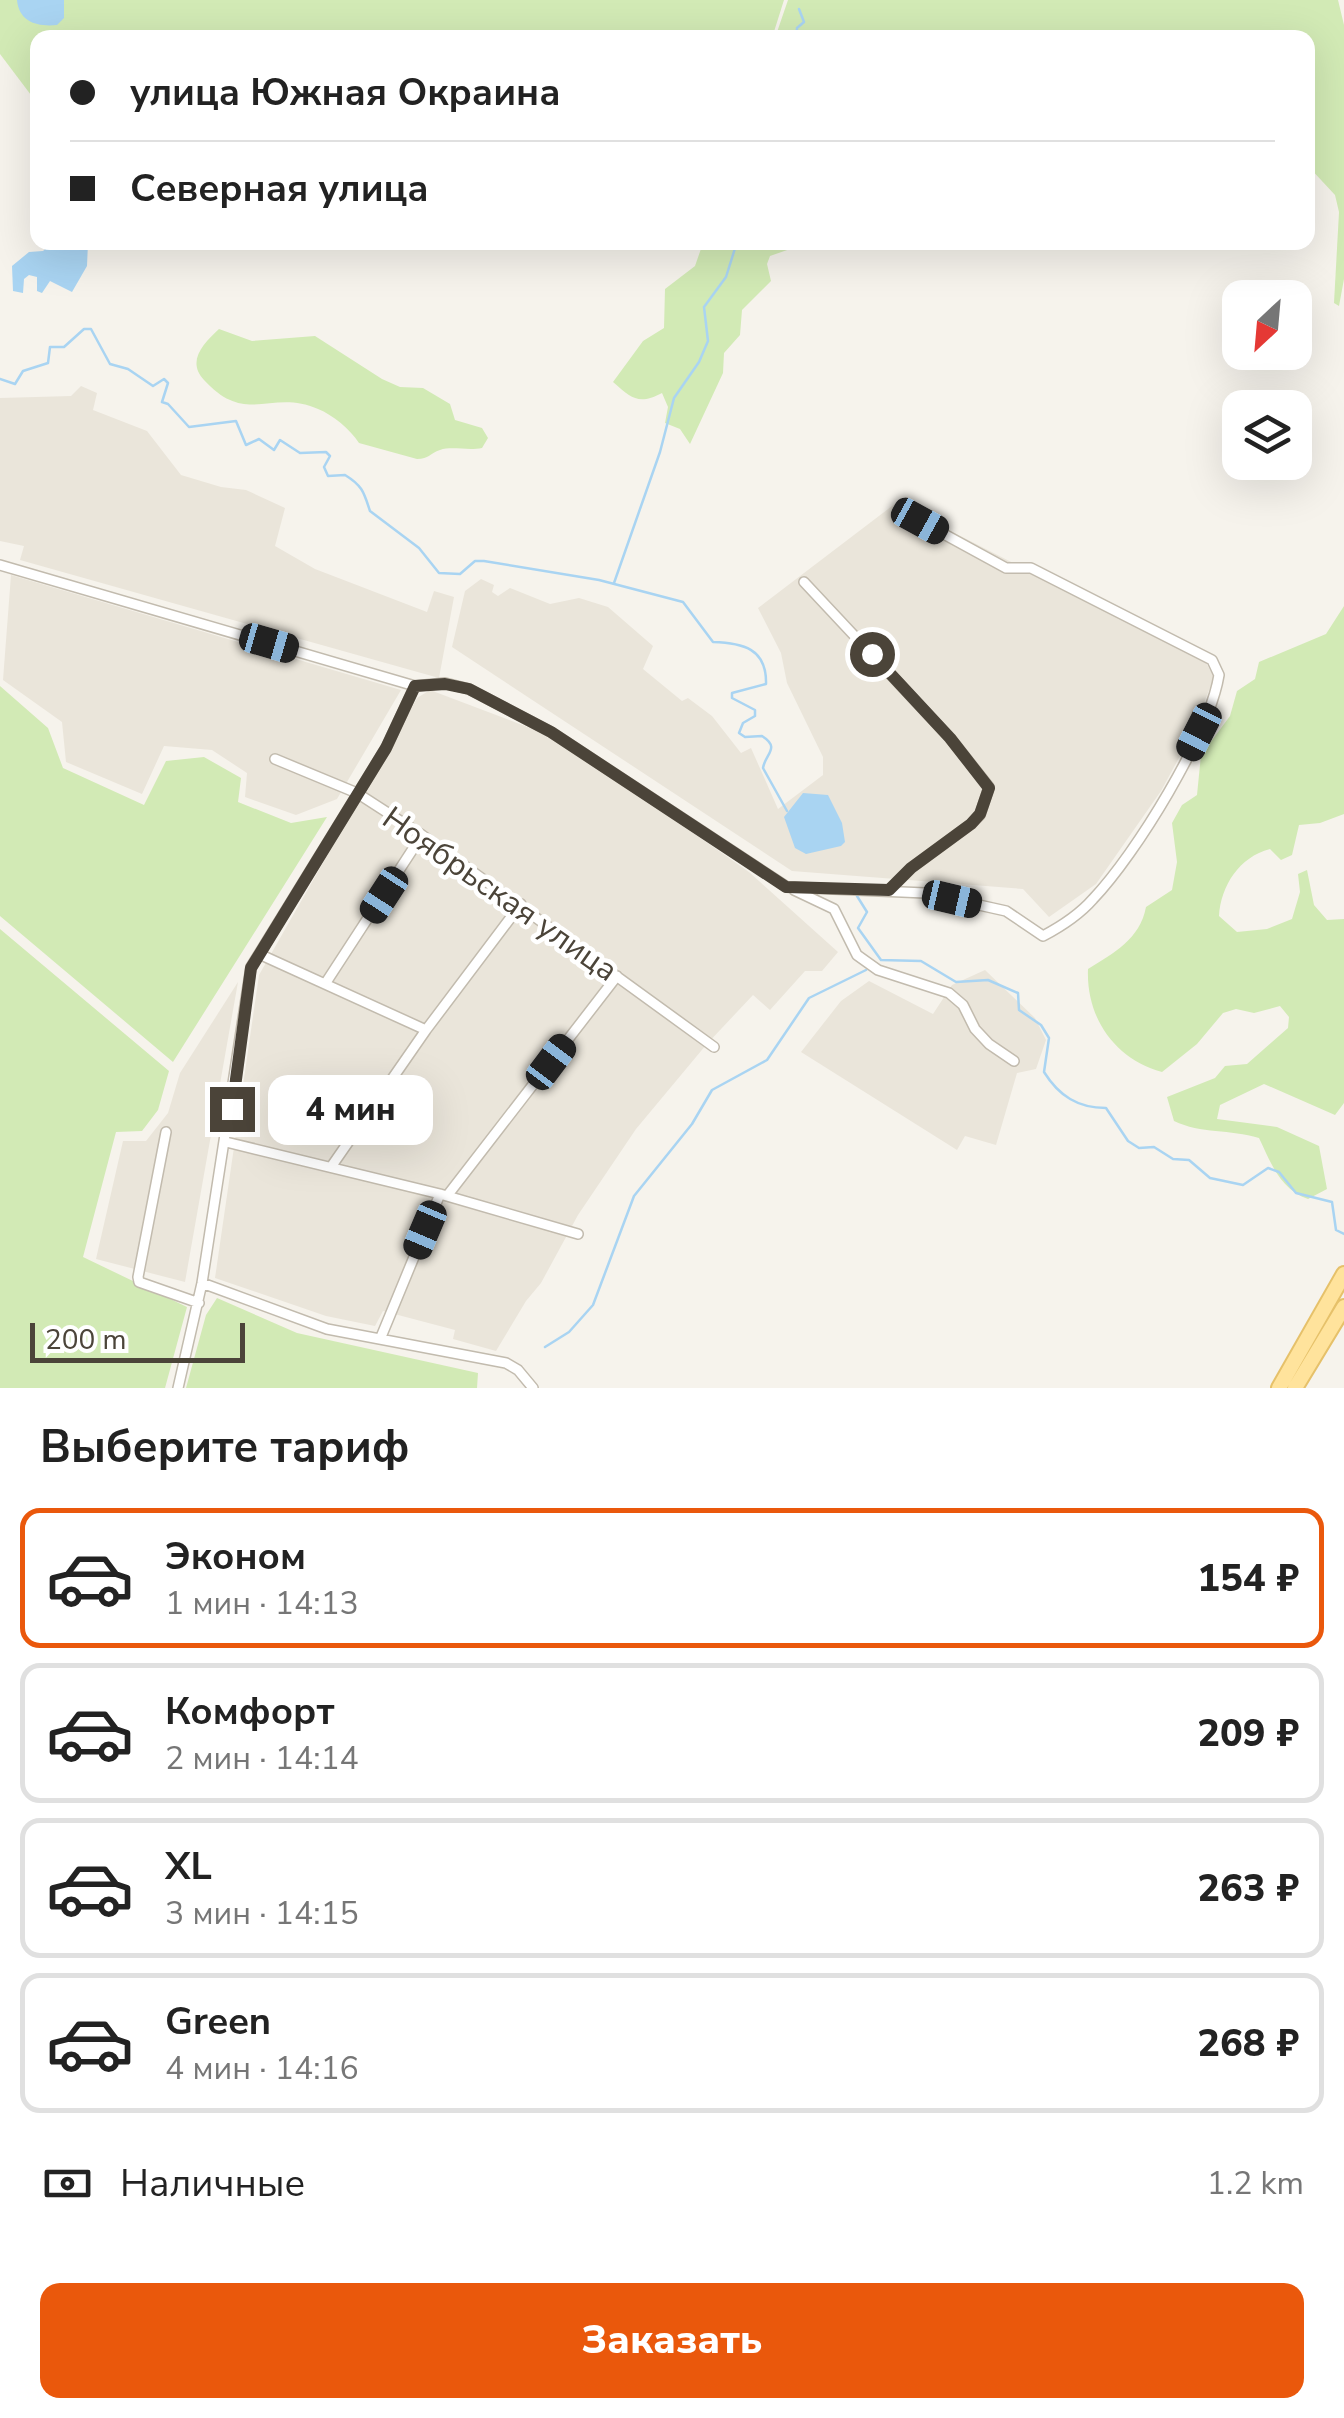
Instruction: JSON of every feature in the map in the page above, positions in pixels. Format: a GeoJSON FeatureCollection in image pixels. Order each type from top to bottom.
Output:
{"type":"FeatureCollection","features":[{"type":"Feature","properties":{"kind":"main road"},"geometry":{"type":"LineString","coordinates":[[1280,1388],[1344,1274]]}},
{"type":"Feature","properties":{"kind":"main road"},"geometry":{"type":"LineString","coordinates":[[1295,1388],[1344,1307]]}},
{"type":"Feature","properties":{"kind":"street"},"geometry":{"type":"LineString","coordinates":[[786,887],[926,893],[1006,911],[1043,936],[1097,896],[1165,795],[1199,732],[1219,674],[1212,660],[1030,568],[1006,568],[908,514]]}},
{"type":"Feature","properties":{"kind":"street"},"geometry":{"type":"LineString","coordinates":[[0,565],[415,686],[445,684],[469,689],[551,732],[786,887],[834,910],[857,955],[878,970],[949,993],[963,1005],[975,1030],[988,1044],[1014,1061]]}},
{"type":"Feature","properties":{"kind":"street"},"geometry":{"type":"LineString","coordinates":[[804,582],[950,738],[989,788],[980,814],[971,824],[911,868],[889,890]]}},
{"type":"Feature","properties":{"kind":"street"},"geometry":{"type":"LineString","coordinates":[[178,1388],[202,1283],[251,968],[386,748],[415,686]]}},
{"type":"Feature","properties":{"kind":"street","name":"Ноябрьская улица"},"geometry":{"type":"LineString","coordinates":[[275,759],[357,793],[422,835],[714,1047]]}},
{"type":"Feature","properties":{"kind":"street"},"geometry":{"type":"LineString","coordinates":[[326,984],[422,835]]}},
{"type":"Feature","properties":{"kind":"street"},"geometry":{"type":"LineString","coordinates":[[331,1167],[426,1030],[521,904]]}},
{"type":"Feature","properties":{"kind":"street"},"geometry":{"type":"LineString","coordinates":[[259,954],[426,1030]]}},
{"type":"Feature","properties":{"kind":"street"},"geometry":{"type":"LineString","coordinates":[[380,1337],[443,1195],[617,976]]}},
{"type":"Feature","properties":{"kind":"street"},"geometry":{"type":"LineString","coordinates":[[166,1132],[138,1277],[151,1289],[198,1302]]}},
{"type":"Feature","properties":{"kind":"street"},"geometry":{"type":"LineString","coordinates":[[226,1142],[443,1195],[578,1234]]}},
{"type":"Feature","properties":{"kind":"street"},"geometry":{"type":"LineString","coordinates":[[202,1283],[328,1328],[506,1362],[533,1388]]}},
{"type":"Feature","properties":{"kind":"shaded area"},"geometry":{"type":"Polygon","coordinates":[[[81,386],[97,393],[93,410],[147,431],[181,475],[246,490],[285,508],[275,546],[315,569],[427,612],[434,591],[454,597],[439,678],[20,560],[24,546],[0,541],[0,398],[71,396],[81,386]]]}},
{"type":"Feature","properties":{"kind":"shaded area"},"geometry":{"type":"Polygon","coordinates":[[[896,503],[1205,661],[1214,677],[1193,732],[1161,791],[1096,884],[1049,917],[1023,889],[792,871],[452,647],[465,591],[481,579],[494,585],[492,592],[498,596],[510,588],[550,604],[579,598],[608,607],[653,646],[643,669],[682,701],[688,698],[712,716],[741,753],[751,748],[778,809],[823,775],[823,757],[787,683],[781,653],[758,608],[896,503]]]}},
{"type":"Feature","properties":{"kind":"shaded area"},"geometry":{"type":"Polygon","coordinates":[[[11,575],[401,690],[337,799],[296,815],[245,797],[247,773],[212,750],[164,746],[142,794],[66,762],[62,722],[3,680],[11,575]]]}},
{"type":"Feature","properties":{"kind":"shaded area"},"geometry":{"type":"Polygon","coordinates":[[[430,690],[538,731],[655,806],[749,872],[838,952],[822,971],[805,971],[770,1010],[753,995],[706,1045],[636,1129],[578,1215],[541,1283],[496,1351],[453,1339],[455,1330],[383,1311],[375,1326],[326,1316],[215,1278],[259,975],[417,698],[430,690]]]}},
{"type":"Feature","properties":{"kind":"shaded area"},"geometry":{"type":"Polygon","coordinates":[[[985,970],[1035,1018],[1046,1040],[1036,1069],[1017,1073],[996,1145],[965,1136],[957,1150],[801,1052],[841,1001],[869,981],[933,1014],[952,985],[985,970]]]}},
{"type":"Feature","properties":{"kind":"shaded area"},"geometry":{"type":"Polygon","coordinates":[[[238,982],[185,1282],[96,1259],[123,1141],[146,1141],[168,1113],[180,1073],[238,982]]]}},
{"type":"Feature","properties":{"kind":"green space"},"geometry":{"type":"Polygon","coordinates":[[[0,0],[784,0],[775,30],[30,30],[30,94],[0,54],[0,0]]]}},
{"type":"Feature","properties":{"kind":"green space"},"geometry":{"type":"Polygon","coordinates":[[[788,0],[1338,0],[1344,25],[1344,279],[1339,306],[1334,303],[1339,212],[1335,195],[1315,174],[1315,30],[778,30],[788,0]]]}},
{"type":"Feature","properties":{"kind":"green space"},"geometry":{"type":"Polygon","coordinates":[[[701,250],[787,250],[770,256],[767,264],[771,281],[742,310],[740,335],[724,353],[723,373],[690,444],[680,429],[665,423],[668,407],[662,393],[647,399],[636,398],[613,382],[643,341],[664,328],[665,289],[695,266],[701,250]]]}},
{"type":"Feature","properties":{"kind":"green space"},"geometry":{"type":"Polygon","coordinates":[[[219,329],[252,341],[315,336],[382,379],[400,387],[423,388],[450,404],[455,420],[482,428],[488,438],[482,448],[445,449],[417,459],[359,443],[335,419],[318,409],[286,402],[233,401],[204,380],[197,366],[203,346],[219,329]]]}},
{"type":"Feature","properties":{"kind":"green space"},"geometry":{"type":"Polygon","coordinates":[[[1344,606],[1344,814],[1320,823],[1299,825],[1292,855],[1281,860],[1270,849],[1249,859],[1228,884],[1219,916],[1237,932],[1267,929],[1292,919],[1300,892],[1298,874],[1307,870],[1314,905],[1327,920],[1344,919],[1344,1103],[1335,1115],[1264,1084],[1220,1105],[1217,1119],[1277,1127],[1319,1146],[1327,1189],[1308,1199],[1283,1182],[1259,1138],[1174,1121],[1167,1097],[1215,1078],[1225,1066],[1247,1064],[1288,1028],[1289,1017],[1280,1006],[1254,1013],[1236,1009],[1223,1013],[1197,1044],[1162,1072],[1130,1057],[1107,1034],[1092,1004],[1088,969],[1124,944],[1138,928],[1146,907],[1172,890],[1177,862],[1172,823],[1182,805],[1197,795],[1201,755],[1230,716],[1237,691],[1255,679],[1259,662],[1326,634],[1344,606]]]}},
{"type":"Feature","properties":{"kind":"green space"},"geometry":{"type":"Polygon","coordinates":[[[0,686],[48,728],[63,768],[144,805],[166,761],[204,757],[241,778],[238,802],[291,823],[327,817],[173,1062],[0,916],[0,686]]]}},
{"type":"Feature","properties":{"kind":"green space"},"geometry":{"type":"Polygon","coordinates":[[[0,929],[169,1071],[158,1110],[142,1131],[116,1132],[83,1257],[187,1307],[165,1388],[0,1388],[0,929]]]}},
{"type":"Feature","properties":{"kind":"green space"},"geometry":{"type":"Polygon","coordinates":[[[217,1298],[297,1333],[478,1373],[477,1388],[186,1388],[206,1315],[217,1298]]]}},
{"type":"Feature","properties":{"kind":"water"},"geometry":{"type":"Polygon","coordinates":[[[17,0],[64,0],[64,18],[57,25],[36,24],[21,13],[17,0]]]}},
{"type":"Feature","properties":{"kind":"water"},"geometry":{"type":"Polygon","coordinates":[[[88,250],[87,266],[72,292],[50,281],[42,293],[37,291],[37,277],[29,275],[24,279],[23,293],[13,291],[12,266],[29,252],[88,250]]]}},
{"type":"Feature","properties":{"kind":"water"},"geometry":{"type":"Polygon","coordinates":[[[803,793],[828,795],[842,823],[845,842],[841,846],[806,854],[795,848],[784,817],[803,793]]]}},
{"type":"Feature","properties":{"kind":"waterway"},"geometry":{"type":"LineString","coordinates":[[797,30],[804,22],[799,9]]}},
{"type":"Feature","properties":{"kind":"waterway"},"geometry":{"type":"LineString","coordinates":[[614,583],[660,452],[674,398],[699,362],[708,341],[704,307],[726,277],[734,250]]}},
{"type":"Feature","properties":{"kind":"waterway"},"geometry":{"type":"LineString","coordinates":[[0,379],[15,384],[23,371],[48,363],[50,347],[64,347],[84,329],[91,329],[110,364],[128,369],[153,386],[164,379],[168,383],[162,402],[189,427],[236,421],[246,445],[259,439],[274,450],[280,440],[300,453],[326,452],[330,456],[324,467],[328,476],[345,475],[356,483],[370,511],[419,548],[439,573],[460,574],[475,561],[484,561],[599,580],[683,602],[713,642],[743,646],[762,662],[766,684],[732,693],[732,698],[755,710],[755,716],[743,723],[739,733],[768,740],[771,748],[763,768],[787,811]]}},
{"type":"Feature","properties":{"kind":"waterway"},"geometry":{"type":"LineString","coordinates":[[857,896],[867,912],[858,928],[881,960],[921,961],[956,982],[988,980],[1018,993],[1019,1010],[1041,1025],[1049,1038],[1044,1072],[1063,1094],[1078,1103],[1106,1108],[1128,1141],[1139,1148],[1154,1147],[1173,1159],[1189,1160],[1210,1178],[1243,1185],[1268,1168],[1279,1172],[1296,1193],[1332,1202],[1336,1230],[1344,1234]]}},
{"type":"Feature","properties":{"kind":"waterway"},"geometry":{"type":"LineString","coordinates":[[545,1347],[569,1332],[593,1305],[634,1196],[692,1124],[712,1090],[767,1060],[809,998],[866,970]]}},
{"type":"Feature","properties":{"kind":"route"},"geometry":{"type":"LineString","coordinates":[[232,1109],[251,968],[386,748],[415,686],[445,684],[469,689],[551,732],[786,887],[889,890],[911,868],[971,824],[980,814],[989,788],[950,738],[872,654]]}}]}
